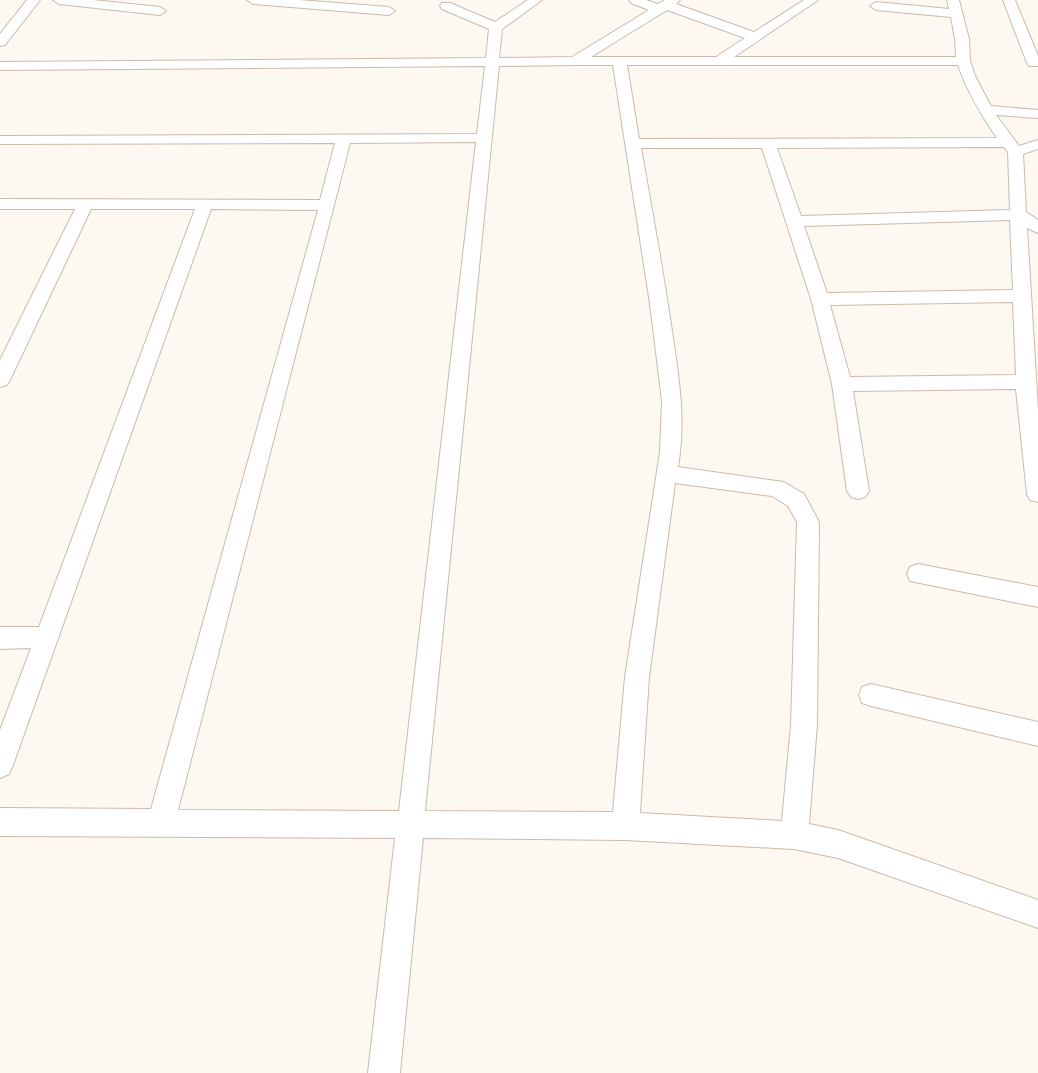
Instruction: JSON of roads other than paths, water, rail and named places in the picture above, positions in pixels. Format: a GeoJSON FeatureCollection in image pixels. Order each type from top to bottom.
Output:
{"type":"FeatureCollection","features":[{"type":"Feature","properties":{"kind":"street"},"geometry":{"type":"LineString","coordinates":[[0,42],[34,0]]}},
{"type":"Feature","properties":{"kind":"street"},"geometry":{"type":"LineString","coordinates":[[59,0],[160,11]]}},
{"type":"Feature","properties":{"kind":"street"},"geometry":{"type":"LineString","coordinates":[[253,0],[352,4],[389,11]]}},
{"type":"Feature","properties":{"kind":"street"},"geometry":{"type":"LineString","coordinates":[[635,0],[666,5],[756,37]]}},
{"type":"Feature","properties":{"kind":"street"},"geometry":{"type":"LineString","coordinates":[[720,60],[812,0]]}},
{"type":"Feature","properties":{"kind":"street"},"geometry":{"type":"LineString","coordinates":[[953,0],[962,39],[963,61],[969,78],[991,119],[1012,147],[1019,215],[1022,296],[1031,328],[1026,382],[1034,419],[1038,494]]}},
{"type":"Feature","properties":{"kind":"street"},"geometry":{"type":"LineString","coordinates":[[1009,0],[1034,64]]}},
{"type":"Feature","properties":{"kind":"street"},"geometry":{"type":"LineString","coordinates":[[384,1073],[496,27],[525,3]]}},
{"type":"Feature","properties":{"kind":"street"},"geometry":{"type":"LineString","coordinates":[[575,61],[666,5]]}},
{"type":"Feature","properties":{"kind":"street"},"geometry":{"type":"LineString","coordinates":[[446,6],[496,27]]}},
{"type":"Feature","properties":{"kind":"street"},"geometry":{"type":"LineString","coordinates":[[876,6],[957,14]]}},
{"type":"Feature","properties":{"kind":"street"},"geometry":{"type":"LineString","coordinates":[[0,66],[619,60],[963,61]]}},
{"type":"Feature","properties":{"kind":"street"},"geometry":{"type":"LineString","coordinates":[[619,60],[659,304],[672,401],[670,452],[637,677],[625,826]]}},
{"type":"Feature","properties":{"kind":"street"},"geometry":{"type":"LineString","coordinates":[[986,110],[1038,114]]}},
{"type":"Feature","properties":{"kind":"street"},"geometry":{"type":"LineString","coordinates":[[162,822],[344,138]]}},
{"type":"Feature","properties":{"kind":"street"},"geometry":{"type":"LineString","coordinates":[[0,140],[484,138]]}},
{"type":"Feature","properties":{"kind":"street"},"geometry":{"type":"LineString","coordinates":[[633,144],[768,142],[1012,147],[1038,144]]}},
{"type":"Feature","properties":{"kind":"street"},"geometry":{"type":"LineString","coordinates":[[768,142],[820,299],[842,384],[858,491]]}},
{"type":"Feature","properties":{"kind":"street"},"geometry":{"type":"LineString","coordinates":[[0,204],[327,205]]}},
{"type":"Feature","properties":{"kind":"street"},"geometry":{"type":"LineString","coordinates":[[0,380],[85,204]]}},
{"type":"Feature","properties":{"kind":"street"},"geometry":{"type":"LineString","coordinates":[[0,765],[205,204]]}},
{"type":"Feature","properties":{"kind":"street"},"geometry":{"type":"LineString","coordinates":[[793,221],[1019,215],[1038,228]]}},
{"type":"Feature","properties":{"kind":"street"},"geometry":{"type":"LineString","coordinates":[[820,299],[1022,296]]}},
{"type":"Feature","properties":{"kind":"street"},"geometry":{"type":"LineString","coordinates":[[842,384],[1026,382]]}},
{"type":"Feature","properties":{"kind":"street"},"geometry":{"type":"LineString","coordinates":[[667,474],[777,488],[796,500],[808,522],[804,725],[794,835]]}},
{"type":"Feature","properties":{"kind":"street"},"geometry":{"type":"LineString","coordinates":[[918,574],[1038,597]]}},
{"type":"Feature","properties":{"kind":"street"},"geometry":{"type":"LineString","coordinates":[[0,638],[47,637]]}},
{"type":"Feature","properties":{"kind":"street"},"geometry":{"type":"LineString","coordinates":[[871,695],[1038,734]]}},
{"type":"Feature","properties":{"kind":"street"},"geometry":{"type":"LineString","coordinates":[[0,822],[625,826],[794,835],[838,844],[1038,914]]}}]}
